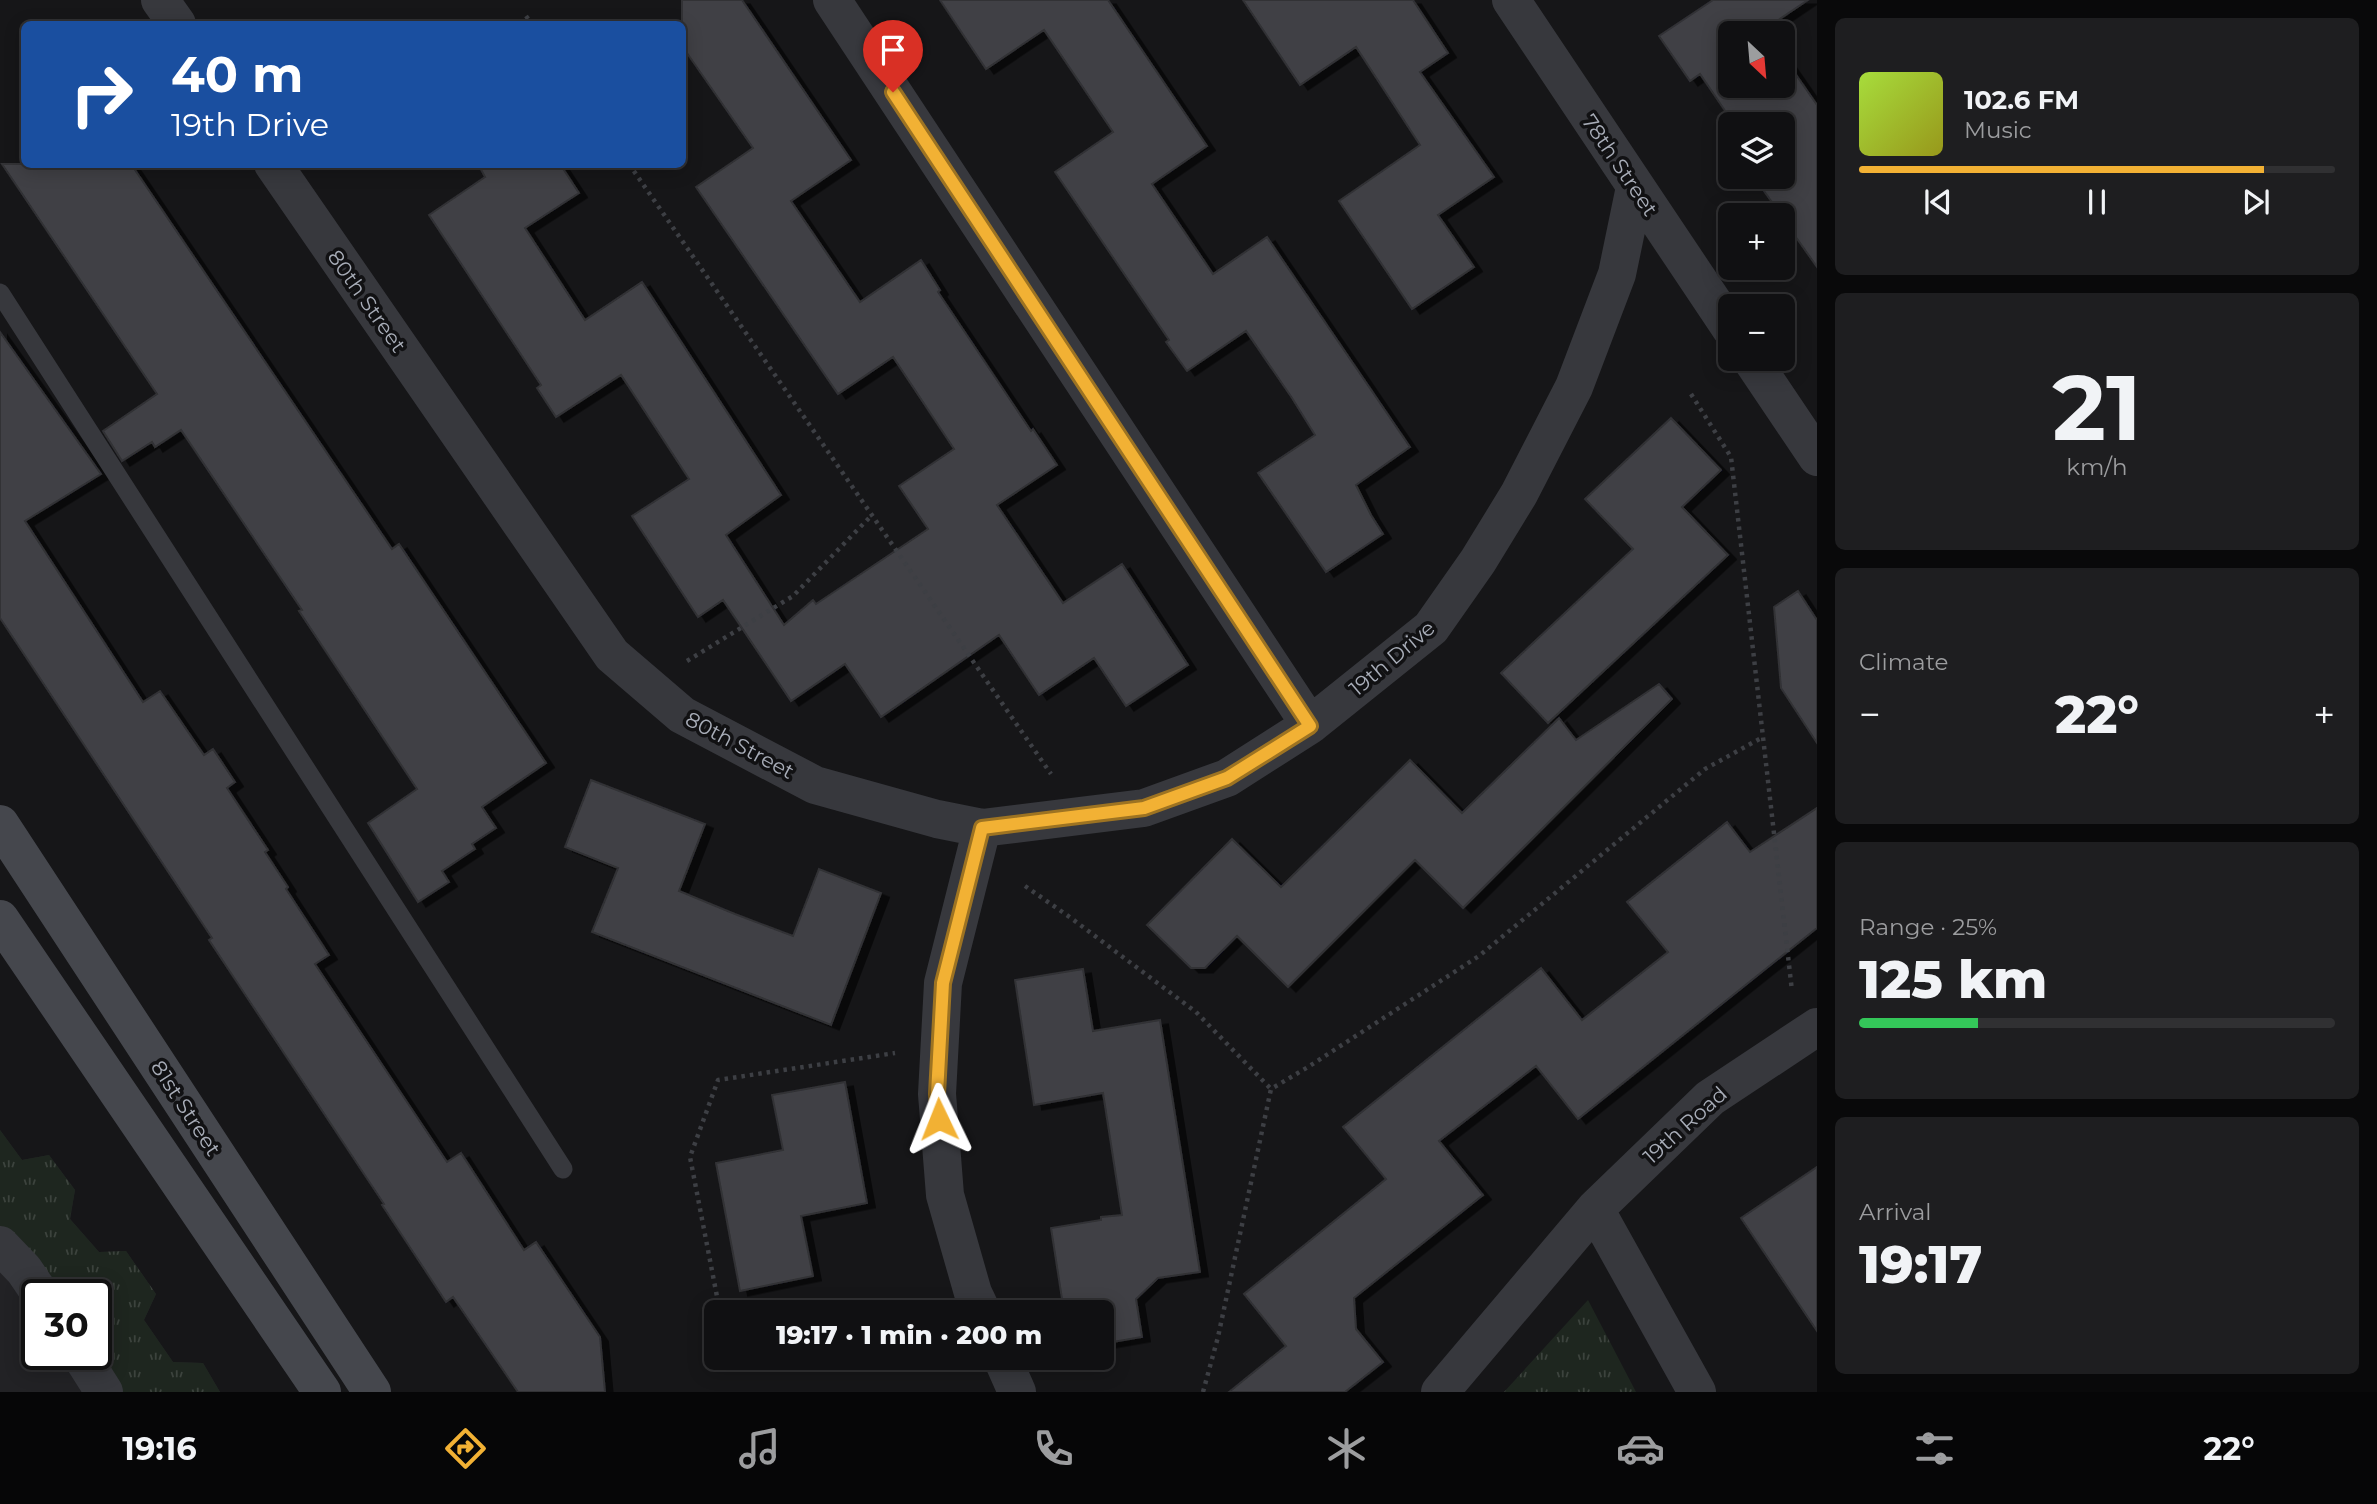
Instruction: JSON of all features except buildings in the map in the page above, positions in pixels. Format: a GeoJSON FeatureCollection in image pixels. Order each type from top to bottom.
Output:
{"type":"FeatureCollection","features":[{"type":"Feature","properties":{"kind":"street"},"geometry":{"type":"LineString","coordinates":[[160,0],[175,21]]}},
{"type":"Feature","properties":{"kind":"street"},"geometry":{"type":"LineString","coordinates":[[832,0],[1310,726]]}},
{"type":"Feature","properties":{"kind":"street","name":"78th Street"},"geometry":{"type":"LineString","coordinates":[[1511,0],[1718,310]]}},
{"type":"Feature","properties":{"kind":"street","name":"80th Street"},"geometry":{"type":"LineString","coordinates":[[276,168],[612,655],[682,715],[815,785],[937,819],[982,828]]}},
{"type":"Feature","properties":{"kind":"street","name":"19th Drive"},"geometry":{"type":"LineString","coordinates":[[982,828],[1144,808],[1227,778],[1310,726],[1432,628],[1519,494],[1574,387],[1617,274],[1634,187]]}},
{"type":"Feature","properties":{"kind":"street"},"geometry":{"type":"LineString","coordinates":[[1759,371],[1817,457]]}},
{"type":"Feature","properties":{"kind":"street","name":"81st Street"},"geometry":{"type":"LineString","coordinates":[[0,824],[372,1392]]}},
{"type":"Feature","properties":{"kind":"street"},"geometry":{"type":"LineString","coordinates":[[976,1300],[945,1195],[937,1094],[943,983],[982,828]]}},
{"type":"Feature","properties":{"kind":"street"},"geometry":{"type":"LineString","coordinates":[[0,919],[321,1392]]}},
{"type":"Feature","properties":{"kind":"street","name":"19th Road"},"geometry":{"type":"LineString","coordinates":[[1440,1392],[1595,1209],[1710,1098],[1805,1015]]}},
{"type":"Feature","properties":{"kind":"street"},"geometry":{"type":"LineString","coordinates":[[1595,1209],[1698,1392]]}},
{"type":"Feature","properties":{"kind":"street"},"geometry":{"type":"LineString","coordinates":[[0,1245],[30,1279]]}},
{"type":"Feature","properties":{"kind":"street"},"geometry":{"type":"LineString","coordinates":[[90,1370],[104,1392]]}},
{"type":"Feature","properties":{"kind":"street"},"geometry":{"type":"LineString","coordinates":[[1007,1370],[1017,1392]]}},
{"type":"Feature","properties":{"kind":"lane"},"geometry":{"type":"LineString","coordinates":[[0,293],[564,1169]]}},
{"type":"Feature","properties":{"kind":"path"},"geometry":{"type":"LineString","coordinates":[[526,16],[529,21]]}},
{"type":"Feature","properties":{"kind":"path"},"geometry":{"type":"LineString","coordinates":[[632,168],[1052,775]]}},
{"type":"Feature","properties":{"kind":"path"},"geometry":{"type":"LineString","coordinates":[[1690,394],[1731,457],[1763,737],[1805,1015]]}},
{"type":"Feature","properties":{"kind":"path"},"geometry":{"type":"LineString","coordinates":[[682,664],[793,596],[872,515]]}},
{"type":"Feature","properties":{"kind":"path"},"geometry":{"type":"LineString","coordinates":[[1203,1392],[1218,1337],[1271,1088],[1479,956],[1705,769],[1763,737]]}},
{"type":"Feature","properties":{"kind":"path"},"geometry":{"type":"LineString","coordinates":[[1025,886],[1196,1012],[1271,1088]]}},
{"type":"Feature","properties":{"kind":"path"},"geometry":{"type":"LineString","coordinates":[[718,1300],[690,1157],[719,1080],[905,1051]]}},
{"type":"Feature","properties":{"kind":"shaded area"},"geometry":{"type":"Polygon","coordinates":[[[0,1130],[22,1160],[49,1155],[75,1190],[70,1219],[99,1252],[126,1251],[156,1294],[144,1320],[173,1362],[203,1363],[220,1392],[0,1392],[0,1130]]]}},
{"type":"Feature","properties":{"kind":"green space"},"geometry":{"type":"Polygon","coordinates":[[[0,1130],[22,1160],[49,1155],[75,1190],[70,1219],[99,1252],[126,1251],[156,1294],[144,1320],[173,1362],[203,1363],[220,1392],[104,1392],[99,1370],[112,1370],[112,1279],[31,1279],[0,1229],[0,1130]]]}},
{"type":"Feature","properties":{"kind":"green space"},"geometry":{"type":"Polygon","coordinates":[[[1588,1300],[1636,1392],[1504,1392],[1588,1300]]]}},
{"type":"Feature","properties":{"kind":"route"},"geometry":{"type":"LineString","coordinates":[[893,92],[1310,726],[1227,778],[1144,808],[982,828],[943,983],[937,1094],[939,1119]]}}]}
